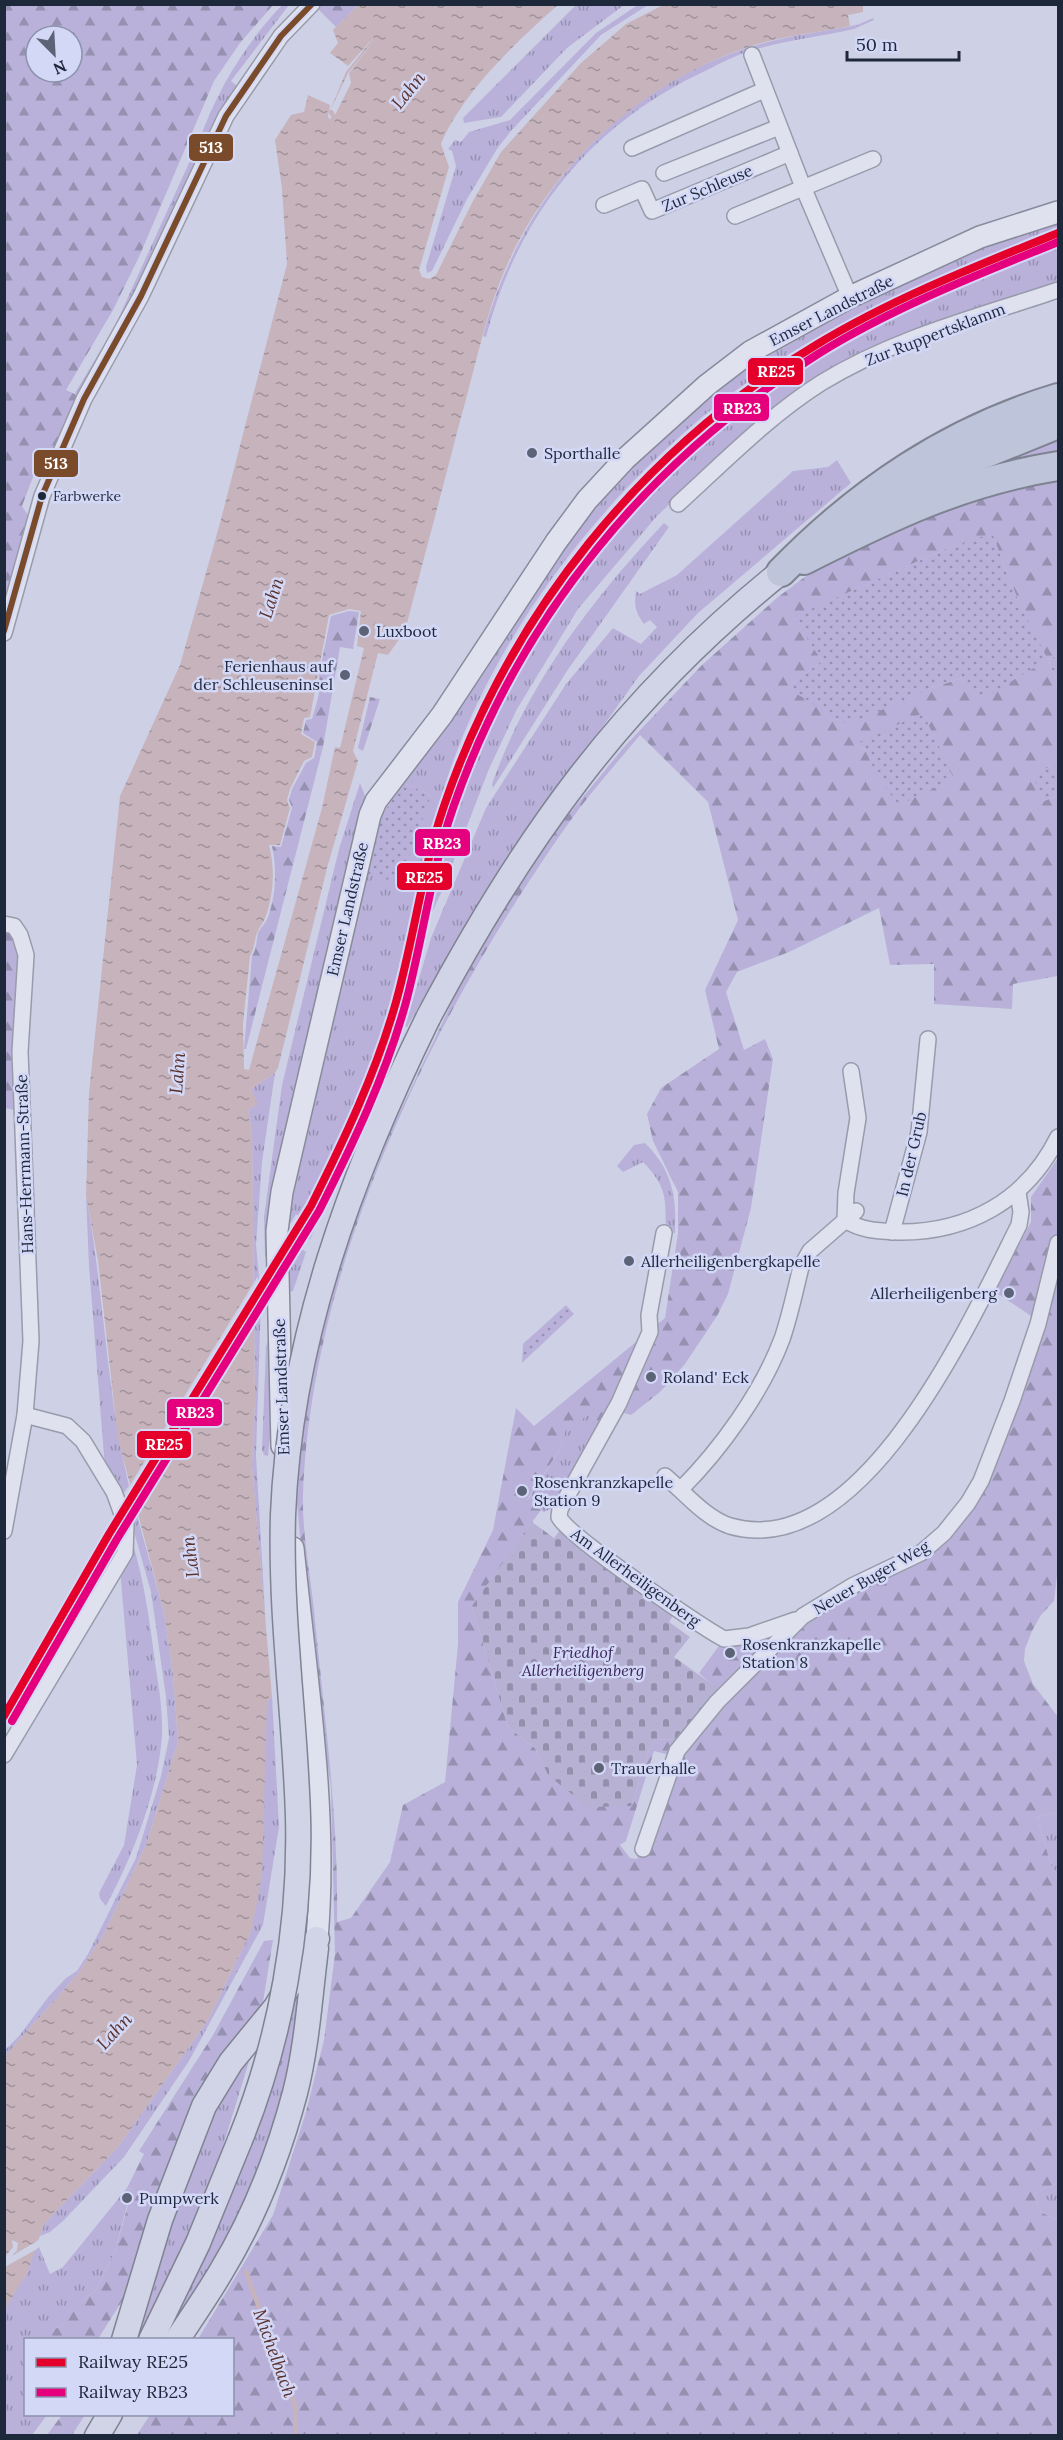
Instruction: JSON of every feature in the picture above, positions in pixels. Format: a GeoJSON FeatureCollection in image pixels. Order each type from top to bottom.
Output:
{"type":"FeatureCollection","features":[{"type":"Feature","properties":{"kind":"highway"},"geometry":{"type":"LineString","coordinates":[[781,572],[819,533],[861,498],[915,462],[1010,415],[1059,398]]}},
{"type":"Feature","properties":{"kind":"highway"},"geometry":{"type":"LineString","coordinates":[[781,572],[834,534],[947,470],[1059,424]]}},
{"type":"Feature","properties":{"kind":"highway"},"geometry":{"type":"LineString","coordinates":[[781,572],[900,512],[934,498],[1006,476],[1059,466]]}},
{"type":"Feature","properties":{"kind":"main road"},"geometry":{"type":"LineString","coordinates":[[152,2338],[198,2243],[253,2109],[276,2028],[286,1975],[295,1902],[298,1817],[283,1558],[286,1471],[298,1384],[328,1258],[348,1198],[377,1126],[428,1018],[489,908],[552,812],[601,748],[656,684],[701,640],[781,572]]}},
{"type":"Feature","properties":{"kind":"main road"},"geometry":{"type":"LineString","coordinates":[[125,2338],[160,2220],[204,2106],[231,2062],[276,2007],[317,1939]]}},
{"type":"Feature","properties":{"kind":"main road"},"geometry":{"type":"LineString","coordinates":[[178,2338],[223,2269],[249,2217],[283,2133],[295,2092],[304,2043],[317,1939]]}},
{"type":"Feature","properties":{"kind":"street"},"geometry":{"type":"LineString","coordinates":[[4,633],[42,496],[84,399],[141,296],[225,116],[281,36],[312,4]]}},
{"type":"Feature","properties":{"kind":"street"},"geometry":{"type":"LineString","coordinates":[[752,55],[803,187],[850,297]]}},
{"type":"Feature","properties":{"kind":"street"},"geometry":{"type":"LineString","coordinates":[[632,148],[765,90]]}},
{"type":"Feature","properties":{"kind":"street","name":"Zur Schleuse"},"geometry":{"type":"LineString","coordinates":[[664,173],[780,127]]}},
{"type":"Feature","properties":{"kind":"street","name":"Zur Schleuse"},"geometry":{"type":"LineString","coordinates":[[604,206],[642,189],[652,211],[790,153]]}},
{"type":"Feature","properties":{"kind":"street"},"geometry":{"type":"LineString","coordinates":[[735,216],[873,159]]}},
{"type":"Feature","properties":{"kind":"street","name":"Emser Landstraße"},"geometry":{"type":"LineString","coordinates":[[317,1939],[320,1902],[317,1792],[282,1445],[278,1231],[282,1192],[301,1105],[369,815],[376,801],[442,715],[556,542],[595,492],[625,459],[677,412],[750,352],[850,297],[981,237],[1059,212]]}},
{"type":"Feature","properties":{"kind":"street","name":"Zur Ruppertsklamm"},"geometry":{"type":"LineString","coordinates":[[678,504],[741,446],[820,384],[859,362],[914,338],[1059,290]]}},
{"type":"Feature","properties":{"kind":"street","name":"Hans-Herrmann-Straße"},"geometry":{"type":"LineString","coordinates":[[4,924],[14,926],[20,935],[26,955],[20,1052],[31,1341],[25,1415],[4,1531]]}},
{"type":"Feature","properties":{"kind":"street","name":"In der Grub"},"geometry":{"type":"LineString","coordinates":[[892,1232],[919,1132],[928,1039]]}},
{"type":"Feature","properties":{"kind":"street"},"geometry":{"type":"LineString","coordinates":[[851,1071],[858,1118],[846,1193],[851,1216],[861,1229],[929,1232],[958,1225],[1018,1192],[1042,1165],[1059,1137]]}},
{"type":"Feature","properties":{"kind":"street"},"geometry":{"type":"LineString","coordinates":[[665,1476],[708,1513],[727,1525],[764,1530],[799,1521],[851,1490],[888,1449],[917,1410],[947,1360],[1019,1225],[1021,1212],[1018,1192]]}},
{"type":"Feature","properties":{"kind":"street"},"geometry":{"type":"LineString","coordinates":[[681,1489],[699,1471],[760,1385],[782,1338],[806,1256],[851,1216]]}},
{"type":"Feature","properties":{"kind":"street","name":"Am Allerheiligenberg"},"geometry":{"type":"LineString","coordinates":[[664,1233],[649,1315],[650,1332],[619,1403],[560,1509],[559,1517],[589,1545],[724,1639],[749,1636],[782,1627],[803,1616]]}},
{"type":"Feature","properties":{"kind":"street","name":"Neuer Buger Weg"},"geometry":{"type":"LineString","coordinates":[[643,1850],[677,1750],[717,1702],[803,1616],[854,1585],[921,1553],[944,1533],[969,1503],[991,1459],[1012,1401],[1038,1324],[1059,1243]]}},
{"type":"Feature","properties":{"kind":"street"},"geometry":{"type":"LineString","coordinates":[[4,1755],[124,1553],[126,1525],[114,1492],[83,1441],[67,1426],[25,1415]]}},
{"type":"Feature","properties":{"kind":"green space"},"geometry":{"type":"Polygon","coordinates":[[[577,4],[624,5],[567,48],[501,117],[464,123],[463,118],[577,4]]]}},
{"type":"Feature","properties":{"kind":"green space"},"geometry":{"type":"Polygon","coordinates":[[[639,4],[648,5],[601,35],[511,131],[497,149],[467,199],[432,271],[427,273],[426,267],[456,166],[452,151],[448,149],[455,140],[461,142],[469,132],[510,120],[596,33],[639,4]]]}},
{"type":"Feature","properties":{"kind":"green space"},"geometry":{"type":"Polygon","coordinates":[[[4,5],[273,5],[240,43],[214,81],[139,257],[113,310],[66,390],[77,395],[48,464],[36,469],[22,506],[28,515],[6,600],[4,5]]]}},
{"type":"Feature","properties":{"kind":"green space"},"geometry":{"type":"Polygon","coordinates":[[[282,5],[289,5],[231,81],[237,86],[207,142],[200,138],[207,119],[234,67],[256,35],[282,5]]]}},
{"type":"Feature","properties":{"kind":"green space"},"geometry":{"type":"Polygon","coordinates":[[[318,5],[358,5],[336,27],[316,7],[318,5]]]}},
{"type":"Feature","properties":{"kind":"green space"},"geometry":{"type":"Polygon","coordinates":[[[873,18],[874,20],[854,29],[773,45],[735,56],[661,95],[625,120],[592,148],[563,180],[538,215],[517,253],[486,337],[483,336],[499,287],[521,240],[547,197],[579,157],[615,122],[656,91],[701,66],[763,43],[857,25],[873,18]]]}},
{"type":"Feature","properties":{"kind":"green space"},"geometry":{"type":"Polygon","coordinates":[[[198,143],[204,146],[159,246],[122,317],[77,395],[75,393],[114,328],[198,143]]]}},
{"type":"Feature","properties":{"kind":"green space"},"geometry":{"type":"Polygon","coordinates":[[[1058,219],[1058,228],[867,311],[806,344],[748,382],[693,425],[640,475],[591,528],[546,586],[507,647],[475,709],[439,804],[382,1034],[319,1180],[299,1216],[296,1214],[290,1224],[287,1223],[363,873],[431,795],[401,782],[540,579],[618,476],[753,358],[799,331],[981,245],[1058,219]]]}},
{"type":"Feature","properties":{"kind":"green space"},"geometry":{"type":"Polygon","coordinates":[[[1058,239],[1058,282],[872,350],[734,444],[657,516],[578,609],[517,709],[489,769],[442,891],[423,931],[398,1025],[380,1076],[310,1240],[303,1232],[343,1157],[378,1074],[401,998],[432,868],[472,745],[499,686],[528,635],[561,586],[638,494],[681,452],[727,413],[775,378],[824,347],[881,316],[969,275],[1058,239]]]}},
{"type":"Feature","properties":{"kind":"green space"},"geometry":{"type":"Polygon","coordinates":[[[1058,434],[1058,459],[907,500],[1058,434]]]}},
{"type":"Feature","properties":{"kind":"green space"},"geometry":{"type":"Polygon","coordinates":[[[837,460],[851,483],[698,613],[639,676],[484,893],[407,1027],[405,1026],[431,938],[486,808],[566,684],[613,628],[641,644],[657,627],[650,620],[644,624],[639,616],[635,604],[636,591],[640,594],[677,575],[793,471],[828,467],[837,460]]]}},
{"type":"Feature","properties":{"kind":"green space"},"geometry":{"type":"Polygon","coordinates":[[[1058,476],[1058,655],[1048,660],[1058,684],[1058,764],[1033,774],[1044,801],[1058,795],[1058,976],[1013,984],[1012,1009],[934,1004],[934,964],[890,965],[879,908],[789,952],[737,972],[726,992],[744,1050],[765,1039],[773,1059],[751,1208],[728,1294],[717,1316],[685,1364],[660,1392],[631,1415],[620,1412],[611,1430],[587,1414],[578,1425],[571,1420],[561,1440],[564,1443],[527,1500],[541,1510],[472,1606],[508,1727],[535,1748],[548,1775],[631,1806],[650,1747],[655,1740],[675,1739],[718,1690],[699,1673],[727,1635],[780,1621],[917,1548],[959,1507],[977,1477],[1034,1318],[994,1291],[1031,1222],[1031,1197],[1058,1158],[1058,1567],[1054,1601],[1041,1615],[1032,1631],[1025,1649],[1024,1661],[1033,1684],[1058,1717],[1058,1812],[1037,1817],[1051,1865],[1058,1876],[1058,2183],[1033,2194],[1041,2212],[1058,2221],[1058,2435],[136,2436],[149,2416],[234,2416],[234,2338],[199,2338],[273,2215],[306,2112],[324,2040],[335,1954],[331,1787],[311,1654],[296,1492],[303,1419],[318,1342],[350,1235],[392,1128],[457,992],[508,904],[560,825],[624,747],[702,665],[778,597],[814,570],[931,510],[1058,476]],[[992,534],[941,551],[794,617],[822,661],[787,688],[928,689],[962,678],[1018,600],[992,534]],[[640,735],[576,812],[519,897],[472,975],[428,1057],[389,1142],[355,1229],[329,1318],[311,1407],[303,1509],[333,1805],[337,1922],[351,1918],[390,1862],[403,1805],[445,1782],[458,1644],[458,1602],[493,1530],[516,1408],[534,1426],[665,1318],[678,1233],[678,1192],[653,1141],[647,1114],[661,1088],[719,1049],[705,990],[738,920],[708,802],[640,735]],[[856,745],[865,750],[873,764],[954,779],[856,745]],[[654,1751],[626,1841],[620,1845],[630,1858],[637,1859],[639,1849],[681,1758],[654,1751]]]}},
{"type":"Feature","properties":{"kind":"green space"},"geometry":{"type":"Polygon","coordinates":[[[664,523],[669,527],[567,671],[493,788],[492,784],[506,747],[543,678],[564,645],[612,582],[664,523]]]}},
{"type":"Feature","properties":{"kind":"green space"},"geometry":{"type":"Polygon","coordinates":[[[992,533],[1018,600],[1048,660],[979,700],[962,678],[928,689],[848,725],[787,688],[822,661],[793,617],[941,551],[992,533]]]}},
{"type":"Feature","properties":{"kind":"green space"},"geometry":{"type":"Polygon","coordinates":[[[349,611],[359,612],[353,649],[340,647],[323,747],[246,1049],[244,1049],[252,956],[256,948],[258,933],[271,909],[274,891],[275,864],[272,846],[281,847],[292,808],[289,800],[292,789],[306,763],[314,758],[317,742],[303,733],[306,720],[312,719],[319,694],[319,675],[331,616],[349,611]]]}},
{"type":"Feature","properties":{"kind":"green space"},"geometry":{"type":"Polygon","coordinates":[[[1058,655],[1058,684],[1048,660],[1058,655]]]}},
{"type":"Feature","properties":{"kind":"green space"},"geometry":{"type":"Polygon","coordinates":[[[370,697],[380,699],[363,751],[358,748],[370,697]]]}},
{"type":"Feature","properties":{"kind":"green space"},"geometry":{"type":"Polygon","coordinates":[[[923,713],[954,779],[899,805],[880,781],[865,750],[855,744],[923,713]]]}},
{"type":"Feature","properties":{"kind":"green space"},"geometry":{"type":"Polygon","coordinates":[[[1058,764],[1058,795],[1044,801],[1032,774],[1058,764]]]}},
{"type":"Feature","properties":{"kind":"green space"},"geometry":{"type":"Polygon","coordinates":[[[401,782],[431,795],[400,883],[363,873],[378,824],[401,782]]]}},
{"type":"Feature","properties":{"kind":"green space"},"geometry":{"type":"Polygon","coordinates":[[[360,783],[367,801],[269,1251],[265,1257],[264,1217],[282,1085],[339,849],[360,783]]]}},
{"type":"Feature","properties":{"kind":"green space"},"geometry":{"type":"Polygon","coordinates":[[[5,931],[14,935],[20,966],[12,1054],[14,1110],[5,1108],[5,931]]]}},
{"type":"Feature","properties":{"kind":"green space"},"geometry":{"type":"Polygon","coordinates":[[[275,1073],[262,1162],[256,1245],[261,1298],[256,1455],[266,1630],[252,1466],[255,1402],[252,1132],[248,1110],[257,1104],[251,1089],[275,1073]]]}},
{"type":"Feature","properties":{"kind":"green space"},"geometry":{"type":"Polygon","coordinates":[[[645,1143],[661,1163],[671,1185],[675,1208],[675,1233],[666,1232],[664,1194],[651,1171],[643,1162],[623,1172],[617,1166],[634,1145],[645,1143]]]}},
{"type":"Feature","properties":{"kind":"green space"},"geometry":{"type":"Polygon","coordinates":[[[86,1195],[115,1414],[129,1486],[122,1495],[106,1468],[104,1456],[89,1266],[86,1195]]]}},
{"type":"Feature","properties":{"kind":"green space"},"geometry":{"type":"Polygon","coordinates":[[[296,1245],[306,1252],[293,1291],[285,1293],[291,1255],[296,1245]]]}},
{"type":"Feature","properties":{"kind":"green space"},"geometry":{"type":"Polygon","coordinates":[[[566,1305],[574,1314],[522,1363],[523,1344],[566,1305]]]}},
{"type":"Feature","properties":{"kind":"green space"},"geometry":{"type":"Polygon","coordinates":[[[270,1334],[272,1418],[268,1456],[264,1455],[262,1450],[266,1347],[270,1334]]]}},
{"type":"Feature","properties":{"kind":"green space"},"geometry":{"type":"Polygon","coordinates":[[[587,1414],[602,1424],[557,1506],[544,1512],[527,1501],[564,1443],[560,1440],[571,1420],[587,1414]]]}},
{"type":"Feature","properties":{"kind":"green space"},"geometry":{"type":"Polygon","coordinates":[[[134,1505],[164,1612],[173,1673],[178,1742],[146,1845],[104,1934],[77,1975],[5,2056],[5,2050],[19,2036],[49,1996],[66,1978],[77,1971],[88,1954],[136,1858],[161,1776],[169,1738],[166,1697],[151,1592],[129,1514],[134,1505]]]}},
{"type":"Feature","properties":{"kind":"green space","name":"Friedhof Allerheiligenberg"},"geometry":{"type":"Polygon","coordinates":[[[532,1522],[554,1538],[560,1530],[675,1613],[669,1622],[690,1637],[674,1657],[719,1689],[675,1739],[655,1740],[650,1747],[631,1806],[588,1807],[548,1775],[535,1748],[508,1727],[472,1606],[532,1522]]]}},
{"type":"Feature","properties":{"kind":"green space"},"geometry":{"type":"Polygon","coordinates":[[[132,1541],[149,1617],[162,1718],[162,1736],[155,1779],[142,1824],[106,1906],[100,1899],[99,1893],[124,1845],[137,1765],[120,1570],[132,1541]]]}},
{"type":"Feature","properties":{"kind":"green space"},"geometry":{"type":"Polygon","coordinates":[[[272,1697],[279,1827],[263,1925],[189,2061],[124,2157],[64,2220],[50,2232],[40,2236],[44,2224],[118,2147],[208,2020],[252,1929],[267,1701],[272,1697]]]}},
{"type":"Feature","properties":{"kind":"green space"},"geometry":{"type":"Polygon","coordinates":[[[1058,1812],[1058,1876],[1051,1865],[1037,1817],[1058,1812]]]}},
{"type":"Feature","properties":{"kind":"green space"},"geometry":{"type":"Polygon","coordinates":[[[273,1940],[262,2008],[198,2091],[151,2217],[129,2290],[99,2338],[31,2338],[36,2328],[52,2331],[67,2322],[67,2293],[83,2300],[97,2289],[115,2251],[128,2205],[136,2198],[131,2194],[132,2189],[127,2188],[144,2154],[139,2151],[213,2035],[264,1941],[273,1940]]]}},
{"type":"Feature","properties":{"kind":"green space"},"geometry":{"type":"Polygon","coordinates":[[[309,1967],[291,2082],[235,2229],[169,2338],[162,2338],[216,2232],[250,2143],[253,2143],[277,2067],[294,1989],[309,1967]]]}},
{"type":"Feature","properties":{"kind":"green space"},"geometry":{"type":"Polygon","coordinates":[[[251,2055],[223,2146],[226,2147],[190,2237],[140,2338],[132,2338],[167,2229],[194,2156],[229,2088],[251,2055]]]}},
{"type":"Feature","properties":{"kind":"green space"},"geometry":{"type":"Polygon","coordinates":[[[1058,2183],[1058,2221],[1041,2212],[1033,2194],[1058,2183]]]}},
{"type":"Feature","properties":{"kind":"green space"},"geometry":{"type":"Polygon","coordinates":[[[127,2188],[132,2189],[136,2198],[127,2206],[115,2251],[97,2289],[83,2300],[67,2322],[52,2331],[32,2338],[24,2338],[24,2416],[46,2416],[32,2435],[5,2435],[4,2309],[27,2273],[33,2251],[39,2247],[50,2274],[63,2267],[127,2188]]]}},
{"type":"Feature","properties":{"kind":"green space"},"geometry":{"type":"Polygon","coordinates":[[[61,2416],[84,2416],[72,2435],[47,2435],[61,2416]]]}},
{"type":"Feature","properties":{"kind":"water","name":"Lahn"},"geometry":{"type":"Polygon","coordinates":[[[358,5],[558,5],[508,52],[476,87],[450,125],[441,144],[449,167],[419,270],[422,277],[429,279],[436,275],[473,201],[501,152],[581,63],[626,24],[663,5],[863,5],[863,12],[848,15],[850,26],[786,37],[748,47],[704,65],[662,88],[624,115],[588,147],[557,182],[530,221],[508,263],[491,307],[405,631],[388,655],[378,653],[353,751],[358,761],[327,868],[278,1068],[275,1073],[251,1089],[258,1104],[248,1110],[252,1132],[255,1402],[252,1466],[272,1697],[267,1701],[262,1875],[252,1929],[208,2020],[118,2147],[44,2224],[27,2273],[5,2309],[5,2266],[17,2250],[18,2243],[12,2240],[13,2247],[5,2257],[5,2056],[77,1975],[104,1934],[146,1845],[178,1742],[173,1673],[164,1612],[118,1439],[98,1261],[86,1195],[89,1093],[120,796],[180,665],[220,523],[287,264],[282,189],[275,140],[291,115],[304,112],[308,95],[330,105],[328,117],[332,121],[351,83],[349,73],[377,37],[348,73],[329,113],[346,72],[375,36],[348,66],[330,53],[338,43],[333,30],[358,5]],[[349,609],[329,615],[310,717],[304,718],[301,734],[315,742],[312,757],[304,761],[290,789],[287,800],[290,808],[280,845],[269,845],[272,889],[269,907],[250,956],[243,1024],[244,1069],[249,1070],[322,808],[335,747],[340,748],[364,648],[357,646],[361,611],[349,609]]]}},
{"type":"Feature","properties":{"kind":"pier"},"geometry":{"type":"Polygon","coordinates":[[[258,1276],[258,1305],[132,1510],[127,1490],[258,1276]]]}},
{"type":"Feature","properties":{"kind":"pier"},"geometry":{"type":"Polygon","coordinates":[[[42,2238],[37,2249],[5,2267],[5,2260],[42,2238]]]}},
{"type":"Feature","properties":{"kind":"waterway"},"geometry":{"type":"LineString","coordinates":[[331,112],[334,117],[331,123]]}},
{"type":"Feature","properties":{"kind":"waterway","name":"Michelbach"},"geometry":{"type":"LineString","coordinates":[[246,2272],[295,2406],[296,2436]]}},
{"type":"Feature","properties":{"kind":"rail line","name":"RE25"},"geometry":{"type":"LineString","coordinates":[[4,1716],[109,1534],[311,1206],[358,1106],[388,1028],[402,978],[436,830],[444,806],[472,736],[505,668],[544,604],[589,543],[639,486],[694,434],[753,387],[816,345],[874,313],[935,284],[1058,233]]}},
{"type":"Feature","properties":{"kind":"rail line","name":"RB23"},"geometry":{"type":"LineString","coordinates":[[12,1721],[117,1539],[319,1211],[344,1160],[379,1083],[398,1029],[412,978],[433,880],[453,808],[481,738],[514,672],[553,609],[596,550],[645,494],[699,443],[756,396],[846,337],[936,293],[1058,242]]}},
{"type":"Feature","properties":{"kind":"transit line","name":"513"},"geometry":{"type":"LineString","coordinates":[[4,631],[42,496],[84,399],[141,296],[226,116],[281,36],[312,4]]}},
{"type":"Feature","properties":{"kind":"place","name":"Sporthalle"},"geometry":{"type":"Point","coordinates":[532,453]}},
{"type":"Feature","properties":{"kind":"place","name":"Farbwerke"},"geometry":{"type":"Point","coordinates":[42,496]}},
{"type":"Feature","properties":{"kind":"place","name":"Luxboot"},"geometry":{"type":"Point","coordinates":[364,631]}},
{"type":"Feature","properties":{"kind":"place","name":"Ferienhaus auf der Schleuseninsel"},"geometry":{"type":"Point","coordinates":[345,675]}},
{"type":"Feature","properties":{"kind":"place","name":"Allerheiligenbergkapelle"},"geometry":{"type":"Point","coordinates":[629,1261]}},
{"type":"Feature","properties":{"kind":"place","name":"Allerheiligenberg"},"geometry":{"type":"Point","coordinates":[1009,1293]}},
{"type":"Feature","properties":{"kind":"place","name":"Roland' Eck"},"geometry":{"type":"Point","coordinates":[651,1377]}},
{"type":"Feature","properties":{"kind":"place","name":"Rosenkranzkapelle Station 9"},"geometry":{"type":"Point","coordinates":[522,1491]}},
{"type":"Feature","properties":{"kind":"place","name":"Rosenkranzkapelle Station 8"},"geometry":{"type":"Point","coordinates":[730,1653]}},
{"type":"Feature","properties":{"kind":"place","name":"Trauerhalle"},"geometry":{"type":"Point","coordinates":[599,1768]}},
{"type":"Feature","properties":{"kind":"place","name":"Pumpwerk"},"geometry":{"type":"Point","coordinates":[127,2198]}}]}
